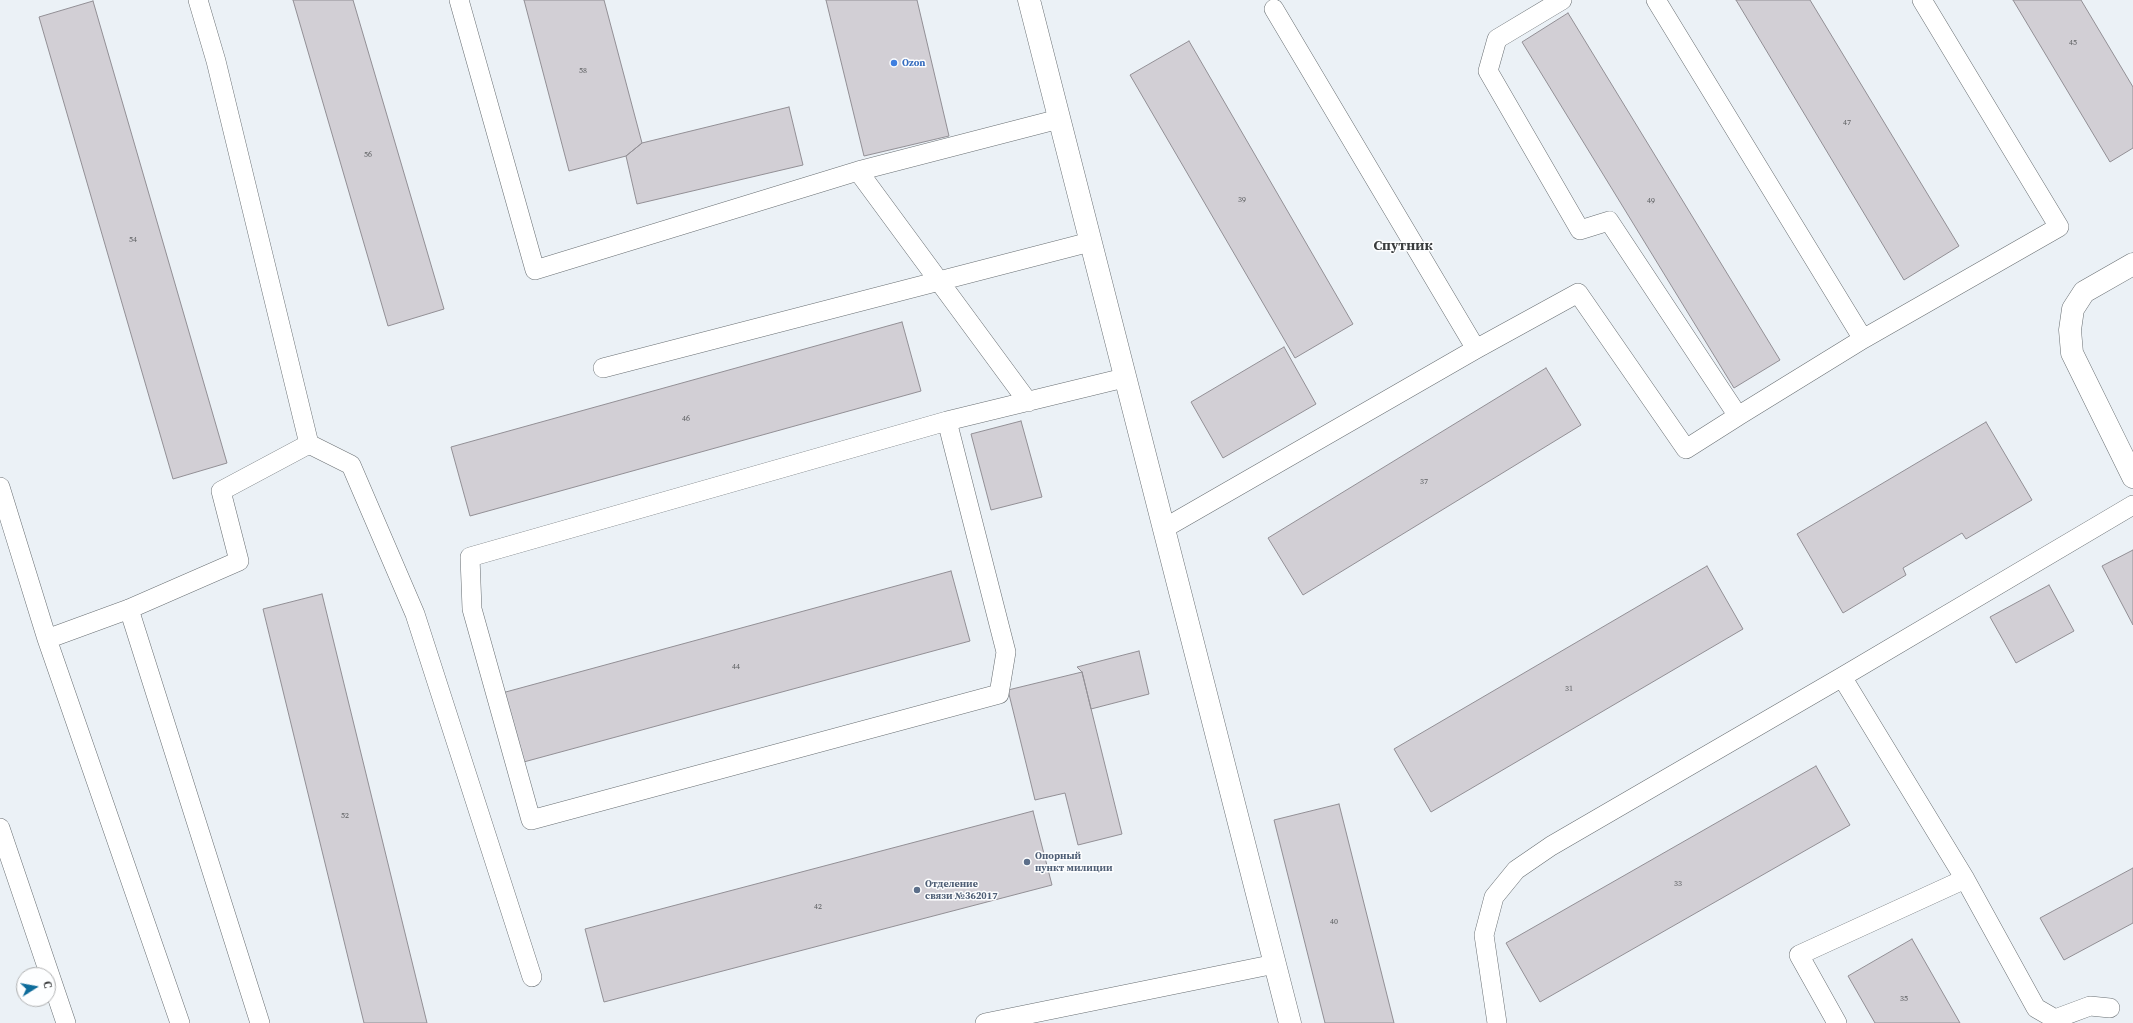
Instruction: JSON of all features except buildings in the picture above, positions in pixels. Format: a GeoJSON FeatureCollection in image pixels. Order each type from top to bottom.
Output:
{"type":"FeatureCollection","features":[{"type":"Feature","properties":{"kind":"street"},"geometry":{"type":"LineString","coordinates":[[1028,0],[1290,1023]]}},
{"type":"Feature","properties":{"kind":"street"},"geometry":{"type":"LineString","coordinates":[[2133,264],[2084,292],[2073,309],[2070,330],[2072,353],[2133,477]]}},
{"type":"Feature","properties":{"kind":"lane"},"geometry":{"type":"LineString","coordinates":[[198,0],[218,68],[309,444],[351,465],[415,614],[532,977]]}},
{"type":"Feature","properties":{"kind":"lane"},"geometry":{"type":"LineString","coordinates":[[459,0],[535,270],[858,171],[1059,119]]}},
{"type":"Feature","properties":{"kind":"lane"},"geometry":{"type":"LineString","coordinates":[[1562,0],[1497,39],[1488,71],[1580,230],[1609,221],[1738,416]]}},
{"type":"Feature","properties":{"kind":"lane"},"geometry":{"type":"LineString","coordinates":[[1656,0],[1863,339]]}},
{"type":"Feature","properties":{"kind":"lane"},"geometry":{"type":"LineString","coordinates":[[1163,529],[1476,349],[1578,293],[1686,449],[1863,339],[2059,227],[1922,0]]}},
{"type":"Feature","properties":{"kind":"lane"},"geometry":{"type":"LineString","coordinates":[[1274,10],[1476,349]]}},
{"type":"Feature","properties":{"kind":"lane"},"geometry":{"type":"LineString","coordinates":[[858,171],[1028,402]]}},
{"type":"Feature","properties":{"kind":"lane"},"geometry":{"type":"LineString","coordinates":[[603,368],[1090,242]]}},
{"type":"Feature","properties":{"kind":"lane"},"geometry":{"type":"LineString","coordinates":[[947,421],[1006,652],[999,694],[531,820],[472,609],[470,557],[947,421],[1124,378]]}},
{"type":"Feature","properties":{"kind":"lane"},"geometry":{"type":"LineString","coordinates":[[47,639],[129,609],[239,561],[221,491],[309,444]]}},
{"type":"Feature","properties":{"kind":"lane"},"geometry":{"type":"LineString","coordinates":[[0,487],[47,639],[180,1023]]}},
{"type":"Feature","properties":{"kind":"lane"},"geometry":{"type":"LineString","coordinates":[[1497,1023],[1484,935],[1494,897],[1516,870],[1551,846],[1842,677],[2133,504]]}},
{"type":"Feature","properties":{"kind":"lane"},"geometry":{"type":"LineString","coordinates":[[129,609],[260,1023]]}},
{"type":"Feature","properties":{"kind":"lane"},"geometry":{"type":"LineString","coordinates":[[1842,677],[1965,878],[2036,1008],[2055,1019],[2090,1006],[2110,1008]]}},
{"type":"Feature","properties":{"kind":"lane"},"geometry":{"type":"LineString","coordinates":[[0,828],[66,1023]]}},
{"type":"Feature","properties":{"kind":"lane"},"geometry":{"type":"LineString","coordinates":[[1837,1023],[1799,955],[1965,878]]}},
{"type":"Feature","properties":{"kind":"lane"},"geometry":{"type":"LineString","coordinates":[[985,1023],[1275,964]]}},
{"type":"Feature","properties":{"kind":"place","name":"Ozon"},"geometry":{"type":"Point","coordinates":[894,63]}},
{"type":"Feature","properties":{"kind":"place","name":"Опорный пункт милиции"},"geometry":{"type":"Point","coordinates":[1027,862]}},
{"type":"Feature","properties":{"kind":"place","name":"Отделение связи №362017"},"geometry":{"type":"Point","coordinates":[917,890]}},
{"type":"Feature","properties":{"kind":"district","name":"Спутник"},"geometry":{"type":"Point","coordinates":[1403,246]}}]}
